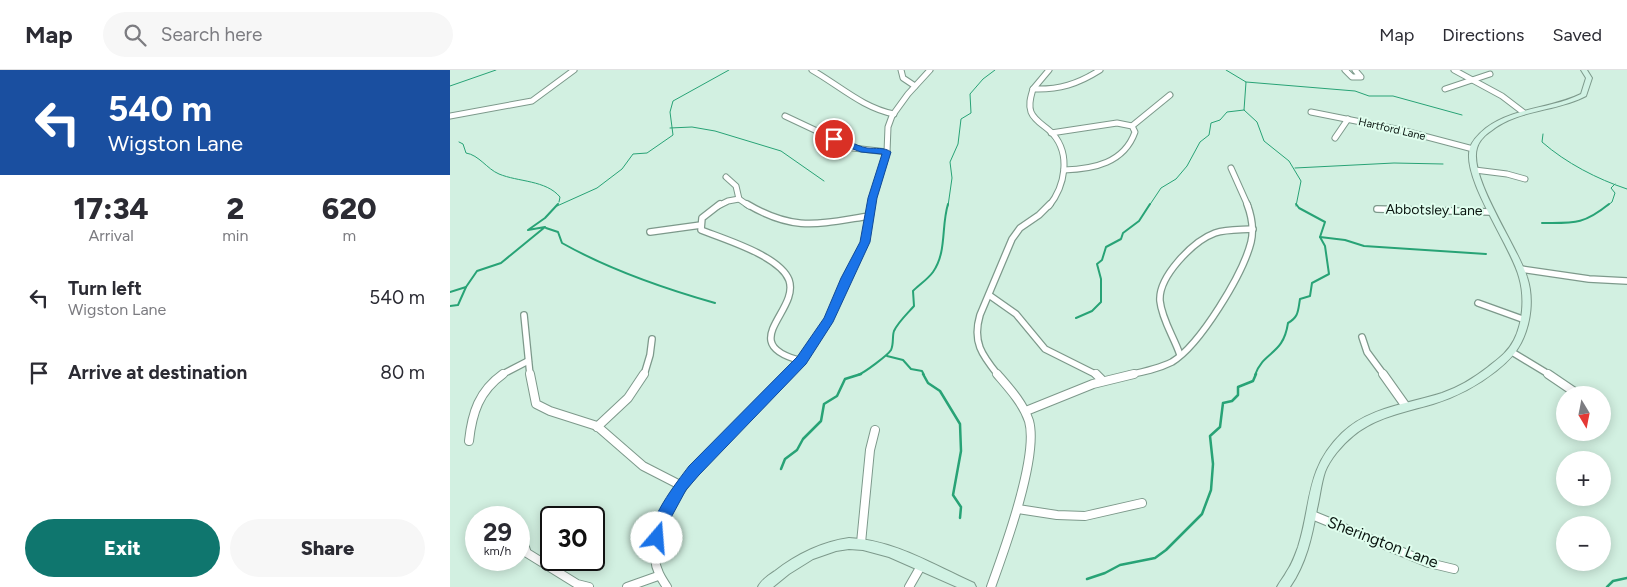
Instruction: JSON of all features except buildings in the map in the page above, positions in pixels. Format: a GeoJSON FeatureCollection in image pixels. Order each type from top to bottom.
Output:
{"type":"FeatureCollection","features":[{"type":"Feature","properties":{"kind":"main road"},"geometry":{"type":"LineString","coordinates":[[1283,587],[1297,565],[1304,546],[1321,472],[1329,456],[1349,434],[1377,416],[1406,405],[1445,396],[1474,384],[1512,352],[1525,320],[1526,298],[1521,269],[1491,212],[1475,170],[1473,149],[1479,139],[1501,120],[1523,112],[1571,103],[1584,95],[1588,78],[1584,70]]}},
{"type":"Feature","properties":{"kind":"main road"},"geometry":{"type":"LineString","coordinates":[[764,587],[785,569],[809,555],[833,546],[861,543],[882,548],[970,587]]}},
{"type":"Feature","properties":{"kind":"street"},"geometry":{"type":"LineString","coordinates":[[450,116],[532,101],[574,70]]}},
{"type":"Feature","properties":{"kind":"street"},"geometry":{"type":"LineString","coordinates":[[812,70],[835,83],[865,105],[879,111],[894,114]]}},
{"type":"Feature","properties":{"kind":"street"},"geometry":{"type":"LineString","coordinates":[[901,70],[903,78],[915,86]]}},
{"type":"Feature","properties":{"kind":"street"},"geometry":{"type":"LineString","coordinates":[[668,587],[658,576],[655,552],[660,523],[682,486],[715,448],[802,360],[829,319],[846,278],[865,242],[875,190],[887,152],[888,127],[894,114],[930,70]]}},
{"type":"Feature","properties":{"kind":"street"},"geometry":{"type":"LineString","coordinates":[[991,587],[1018,509],[1030,445],[1030,424],[1026,411],[1010,387],[986,359],[978,345],[976,330],[1016,232],[1049,206],[1062,184],[1064,170],[1061,149],[1051,133],[1033,117],[1029,108],[1029,98],[1033,89],[1049,70]]}},
{"type":"Feature","properties":{"kind":"street"},"geometry":{"type":"LineString","coordinates":[[1033,89],[1054,90],[1067,88],[1100,70]]}},
{"type":"Feature","properties":{"kind":"street"},"geometry":{"type":"LineString","coordinates":[[1345,70],[1349,76],[1361,77],[1355,70]]}},
{"type":"Feature","properties":{"kind":"street"},"geometry":{"type":"LineString","coordinates":[[1454,70],[1509,101],[1523,112]]}},
{"type":"Feature","properties":{"kind":"street"},"geometry":{"type":"LineString","coordinates":[[1445,89],[1490,74]]}},
{"type":"Feature","properties":{"kind":"street"},"geometry":{"type":"LineString","coordinates":[[1132,126],[1170,95]]}},
{"type":"Feature","properties":{"kind":"street","name":"Hartford Lane"},"geometry":{"type":"LineString","coordinates":[[1311,112],[1473,149]]}},
{"type":"Feature","properties":{"kind":"street"},"geometry":{"type":"LineString","coordinates":[[785,116],[854,148],[887,152]]}},
{"type":"Feature","properties":{"kind":"street"},"geometry":{"type":"LineString","coordinates":[[1335,138],[1338,130],[1346,124],[1348,119]]}},
{"type":"Feature","properties":{"kind":"street"},"geometry":{"type":"LineString","coordinates":[[1051,133],[1117,123],[1132,126]]}},
{"type":"Feature","properties":{"kind":"street"},"geometry":{"type":"LineString","coordinates":[[1064,170],[1089,169],[1121,154],[1132,143],[1134,138],[1135,132],[1132,126]]}},
{"type":"Feature","properties":{"kind":"street"},"geometry":{"type":"LineString","coordinates":[[1026,411],[1058,401],[1102,381],[1162,366],[1180,355],[1191,344],[1234,283],[1251,246],[1253,229],[1249,212],[1231,168]]}},
{"type":"Feature","properties":{"kind":"street"},"geometry":{"type":"LineString","coordinates":[[1475,170],[1507,174],[1525,179]]}},
{"type":"Feature","properties":{"kind":"street"},"geometry":{"type":"LineString","coordinates":[[726,177],[734,180],[739,199],[751,208],[794,224],[805,225],[869,216]]}},
{"type":"Feature","properties":{"kind":"street"},"geometry":{"type":"LineString","coordinates":[[739,199],[725,202],[712,208],[702,218],[701,230],[738,243],[782,270],[789,280],[790,291],[773,326],[772,338],[774,346],[781,355],[802,360]]}},
{"type":"Feature","properties":{"kind":"street","name":"Abbotsley Lane"},"geometry":{"type":"LineString","coordinates":[[1377,209],[1491,212]]}},
{"type":"Feature","properties":{"kind":"street"},"geometry":{"type":"LineString","coordinates":[[650,232],[701,225]]}},
{"type":"Feature","properties":{"kind":"street"},"geometry":{"type":"LineString","coordinates":[[1180,355],[1160,302],[1161,284],[1167,275],[1204,239],[1222,232],[1253,229]]}},
{"type":"Feature","properties":{"kind":"street"},"geometry":{"type":"LineString","coordinates":[[1521,269],[1589,279],[1627,281]]}},
{"type":"Feature","properties":{"kind":"street"},"geometry":{"type":"LineString","coordinates":[[989,295],[1016,314],[1045,349],[1094,372],[1102,381]]}},
{"type":"Feature","properties":{"kind":"street"},"geometry":{"type":"LineString","coordinates":[[1478,303],[1497,312],[1525,320]]}},
{"type":"Feature","properties":{"kind":"street"},"geometry":{"type":"LineString","coordinates":[[524,315],[532,393],[536,404],[545,410],[597,426],[638,463],[682,486]]}},
{"type":"Feature","properties":{"kind":"street"},"geometry":{"type":"LineString","coordinates":[[1362,337],[1367,352],[1406,405]]}},
{"type":"Feature","properties":{"kind":"street"},"geometry":{"type":"LineString","coordinates":[[597,426],[638,386],[649,363],[652,339]]}},
{"type":"Feature","properties":{"kind":"street"},"geometry":{"type":"LineString","coordinates":[[1512,352],[1566,386]]}},
{"type":"Feature","properties":{"kind":"street"},"geometry":{"type":"LineString","coordinates":[[469,441],[470,418],[478,397],[496,377],[528,361]]}},
{"type":"Feature","properties":{"kind":"street"},"geometry":{"type":"LineString","coordinates":[[861,543],[870,450],[874,430]]}},
{"type":"Feature","properties":{"kind":"street"},"geometry":{"type":"LineString","coordinates":[[1018,509],[1057,515],[1085,516],[1142,503]]}},
{"type":"Feature","properties":{"kind":"street","name":"Sherington Lane"},"geometry":{"type":"LineString","coordinates":[[1312,514],[1430,563],[1454,568]]}},
{"type":"Feature","properties":{"kind":"street"},"geometry":{"type":"LineString","coordinates":[[530,555],[577,584],[590,587]]}},
{"type":"Feature","properties":{"kind":"street"},"geometry":{"type":"LineString","coordinates":[[909,587],[921,566]]}},
{"type":"Feature","properties":{"kind":"street"},"geometry":{"type":"LineString","coordinates":[[627,587],[658,576]]}},
{"type":"Feature","properties":{"kind":"waterway"},"geometry":{"type":"LineString","coordinates":[[450,86],[496,70]]}},
{"type":"Feature","properties":{"kind":"waterway"},"geometry":{"type":"LineString","coordinates":[[672,128],[670,112],[673,101],[729,70]]}},
{"type":"Feature","properties":{"kind":"waterway"},"geometry":{"type":"LineString","coordinates":[[948,206],[952,178],[950,162],[958,144],[961,119],[971,113],[970,94],[983,79],[995,70]]}},
{"type":"Feature","properties":{"kind":"waterway"},"geometry":{"type":"LineString","coordinates":[[1226,70],[1246,82]]}},
{"type":"Feature","properties":{"kind":"waterway"},"geometry":{"type":"LineString","coordinates":[[1244,110],[1246,82]]}},
{"type":"Feature","properties":{"kind":"waterway"},"geometry":{"type":"LineString","coordinates":[[1246,82],[1355,91],[1369,96],[1393,96],[1462,115]]}},
{"type":"Feature","properties":{"kind":"waterway"},"geometry":{"type":"LineString","coordinates":[[1149,206],[1161,188],[1176,179],[1187,166],[1200,142],[1209,135],[1211,123],[1220,120],[1227,112],[1244,110]]}},
{"type":"Feature","properties":{"kind":"waterway"},"geometry":{"type":"LineString","coordinates":[[1244,110],[1257,122],[1264,141],[1289,161],[1301,181],[1296,204]]}},
{"type":"Feature","properties":{"kind":"waterway"},"geometry":{"type":"LineString","coordinates":[[672,128],[692,127],[715,131],[781,151],[824,181]]}},
{"type":"Feature","properties":{"kind":"waterway"},"geometry":{"type":"LineString","coordinates":[[557,206],[597,188],[622,169],[633,154],[647,153],[673,135],[672,128]]}},
{"type":"Feature","properties":{"kind":"waterway"},"geometry":{"type":"LineString","coordinates":[[1543,134],[1542,142],[1561,157],[1593,175],[1615,184]]}},
{"type":"Feature","properties":{"kind":"waterway"},"geometry":{"type":"LineString","coordinates":[[459,142],[463,144],[466,153],[475,156],[495,172],[547,187],[560,197],[559,202]]}},
{"type":"Feature","properties":{"kind":"waterway"},"geometry":{"type":"LineString","coordinates":[[1295,168],[1394,163],[1443,164]]}},
{"type":"Feature","properties":{"kind":"waterway"},"geometry":{"type":"LineString","coordinates":[[1607,206],[1612,202],[1615,193],[1611,188],[1615,184]]}},
{"type":"Feature","properties":{"kind":"waterway"},"geometry":{"type":"LineString","coordinates":[[1615,184],[1627,189]]}},
{"type":"Feature","properties":{"kind":"waterway"},"geometry":{"type":"LineString","coordinates":[[466,287],[477,271],[501,263],[545,227],[528,230],[545,218],[558,204]]}},
{"type":"Feature","properties":{"kind":"waterway"},"geometry":{"type":"LineString","coordinates":[[858,375],[876,364],[891,350],[893,333],[914,306],[913,291],[931,275],[937,264],[942,248],[948,204]]}},
{"type":"Feature","properties":{"kind":"waterway"},"geometry":{"type":"LineString","coordinates":[[1076,318],[1092,311],[1101,302],[1101,279],[1097,264],[1102,260],[1106,247],[1121,239],[1123,233],[1139,221],[1150,204]]}},
{"type":"Feature","properties":{"kind":"waterway"},"geometry":{"type":"LineString","coordinates":[[1296,204],[1299,208],[1325,222],[1320,237]]}},
{"type":"Feature","properties":{"kind":"waterway"},"geometry":{"type":"LineString","coordinates":[[1542,223],[1570,223],[1578,221],[1592,216],[1609,204]]}},
{"type":"Feature","properties":{"kind":"waterway"},"geometry":{"type":"LineString","coordinates":[[546,228],[558,232],[562,243],[599,262],[656,285],[715,303]]}},
{"type":"Feature","properties":{"kind":"waterway"},"geometry":{"type":"LineString","coordinates":[[1255,375],[1263,361],[1282,342],[1288,323],[1297,313],[1300,299],[1310,296],[1312,283],[1329,274],[1325,246],[1320,237]]}},
{"type":"Feature","properties":{"kind":"waterway"},"geometry":{"type":"LineString","coordinates":[[1320,237],[1345,240],[1364,246],[1486,254]]}},
{"type":"Feature","properties":{"kind":"waterway"},"geometry":{"type":"LineString","coordinates":[[450,292],[466,287]]}},
{"type":"Feature","properties":{"kind":"waterway"},"geometry":{"type":"LineString","coordinates":[[450,306],[458,305],[466,287]]}},
{"type":"Feature","properties":{"kind":"waterway"},"geometry":{"type":"LineString","coordinates":[[887,356],[903,360],[911,369],[922,371],[924,375]]}},
{"type":"Feature","properties":{"kind":"waterway"},"geometry":{"type":"LineString","coordinates":[[923,374],[928,383],[940,391],[960,424],[961,451],[953,495],[961,507],[960,518]]}},
{"type":"Feature","properties":{"kind":"waterway"},"geometry":{"type":"LineString","coordinates":[[1087,579],[1105,573],[1120,565],[1155,558],[1166,550],[1202,514],[1211,490],[1213,464],[1210,436],[1220,427],[1223,403],[1232,401],[1238,395],[1238,387],[1253,381],[1256,374]]}},
{"type":"Feature","properties":{"kind":"waterway"},"geometry":{"type":"LineString","coordinates":[[781,469],[785,459],[797,450],[803,439],[821,421],[824,404],[837,396],[845,379],[858,375]]}},
{"type":"Feature","properties":{"kind":"waterway"},"geometry":{"type":"LineString","coordinates":[[1607,587],[1613,581],[1627,578]]}},
{"type":"Feature","properties":{"kind":"route"},"geometry":{"type":"LineString","coordinates":[[657,538],[660,523],[694,470],[802,360],[829,319],[846,278],[865,242],[873,198],[887,152],[854,148],[834,139]]}}]}
